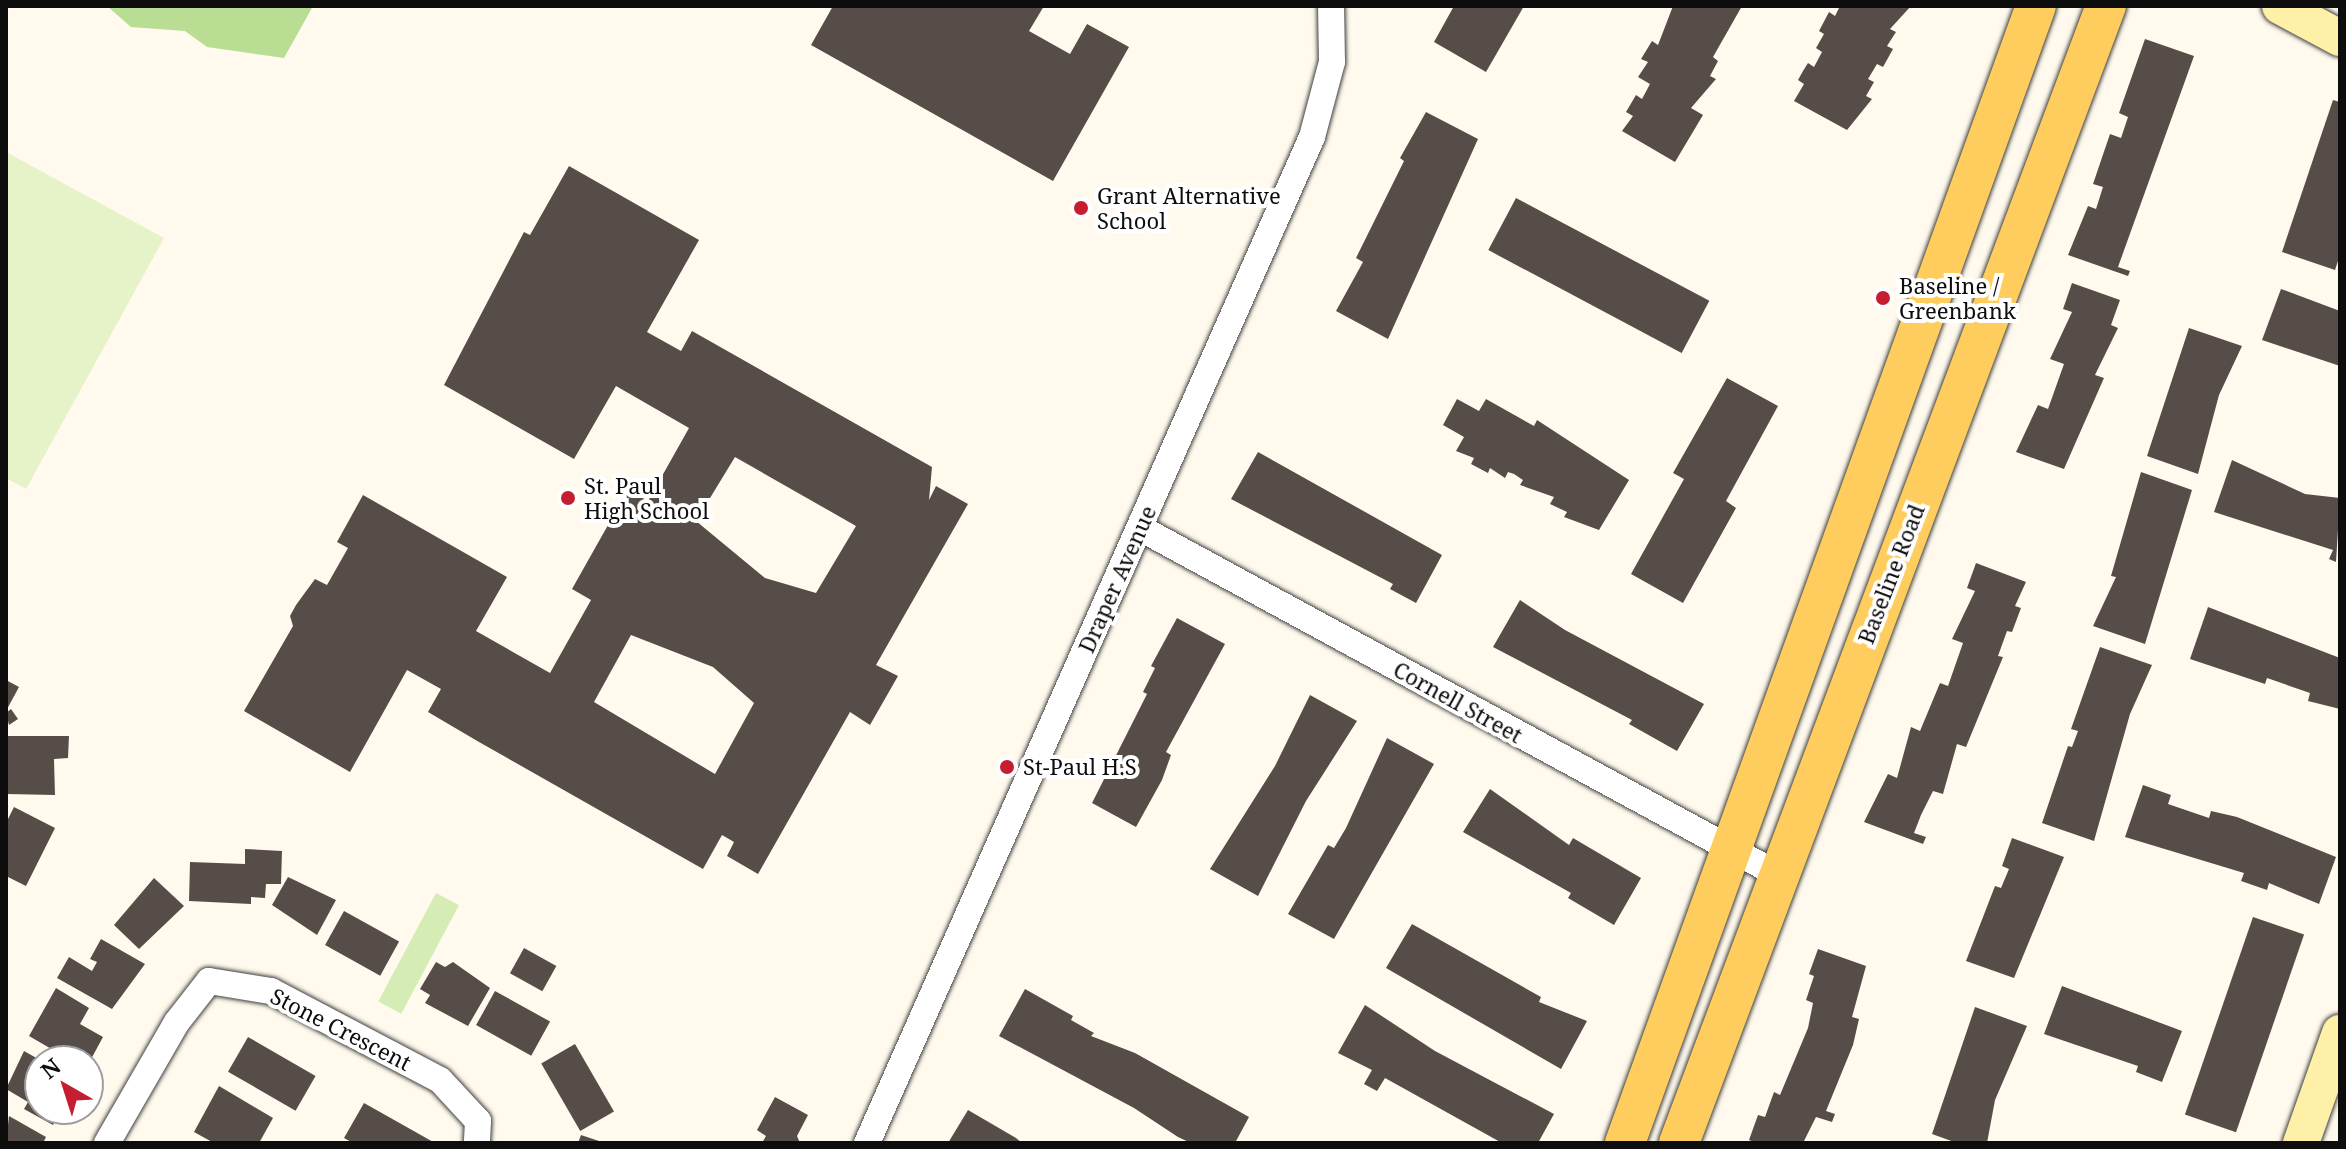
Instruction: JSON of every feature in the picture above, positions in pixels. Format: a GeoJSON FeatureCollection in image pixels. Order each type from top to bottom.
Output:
{"type":"FeatureCollection","features":[{"type":"Feature","properties":{"kind":"main road"},"geometry":{"type":"LineString","coordinates":[[1625,1143],[2036,6]]}},
{"type":"Feature","properties":{"kind":"main road","name":"Baseline Road"},"geometry":{"type":"LineString","coordinates":[[1679,1143],[1777,874],[2106,6]]}},
{"type":"Feature","properties":{"kind":"street","name":"Draper Avenue"},"geometry":{"type":"LineString","coordinates":[[867,1143],[1312,137],[1332,62],[1331,6]]}},
{"type":"Feature","properties":{"kind":"street"},"geometry":{"type":"LineString","coordinates":[[2280,6],[2340,38]]}},
{"type":"Feature","properties":{"kind":"street","name":"Cornell Street"},"geometry":{"type":"LineString","coordinates":[[1140,528],[1728,851],[1777,874]]}},
{"type":"Feature","properties":{"kind":"street","name":"Stone Crescent"},"geometry":{"type":"LineString","coordinates":[[107,1143],[177,1022],[209,981],[271,991],[440,1080],[478,1121],[477,1143]]}},
{"type":"Feature","properties":{"kind":"street"},"geometry":{"type":"LineString","coordinates":[[2301,1143],[2340,1033]]}},
{"type":"Feature","properties":{"kind":"green space"},"geometry":{"type":"Polygon","coordinates":[[[107,6],[313,6],[284,58],[207,47],[185,31],[131,27],[107,6]]]}},
{"type":"Feature","properties":{"kind":"green space"},"geometry":{"type":"Polygon","coordinates":[[[6,152],[164,238],[26,489],[6,478],[6,152]]]}},
{"type":"Feature","properties":{"kind":"green space"},"geometry":{"type":"Polygon","coordinates":[[[436,893],[459,905],[401,1014],[378,1002],[436,893]]]}},
{"type":"Feature","properties":{"kind":"building"},"geometry":{"type":"Polygon","coordinates":[[[833,6],[1044,6],[1029,31],[1070,54],[1087,24],[1129,47],[1053,181],[811,45],[833,6]]]}},
{"type":"Feature","properties":{"kind":"building"},"geometry":{"type":"Polygon","coordinates":[[[1454,6],[1524,6],[1486,72],[1434,42],[1454,6]]]}},
{"type":"Feature","properties":{"kind":"building"},"geometry":{"type":"Polygon","coordinates":[[[1673,6],[1742,6],[1713,57],[1718,61],[1710,76],[1716,79],[1691,108],[1703,115],[1675,162],[1622,131],[1633,116],[1626,112],[1636,95],[1642,99],[1650,84],[1638,77],[1648,62],[1641,59],[1652,41],[1658,45],[1673,6]]]}},
{"type":"Feature","properties":{"kind":"building"},"geometry":{"type":"Polygon","coordinates":[[[1840,6],[1911,6],[1890,29],[1896,32],[1887,46],[1893,49],[1883,67],[1877,64],[1868,79],[1874,82],[1866,96],[1872,99],[1847,130],[1794,101],[1804,84],[1798,80],[1803,71],[1808,63],[1814,67],[1822,52],[1816,48],[1824,34],[1819,31],[1829,12],[1835,16],[1840,6]]]}},
{"type":"Feature","properties":{"kind":"building"},"geometry":{"type":"Polygon","coordinates":[[[2145,39],[2194,56],[2118,267],[2130,271],[2128,276],[2068,255],[2088,206],[2096,209],[2103,187],[2093,184],[2110,134],[2121,138],[2128,117],[2119,113],[2145,39]]]}},
{"type":"Feature","properties":{"kind":"building"},"geometry":{"type":"Polygon","coordinates":[[[2333,100],[2340,102],[2340,255],[2335,270],[2282,252],[2333,100]]]}},
{"type":"Feature","properties":{"kind":"building"},"geometry":{"type":"Polygon","coordinates":[[[1426,112],[1478,139],[1388,339],[1336,311],[1363,262],[1356,258],[1404,161],[1400,158],[1426,112]]]}},
{"type":"Feature","properties":{"kind":"building"},"geometry":{"type":"Polygon","coordinates":[[[569,166],[699,240],[647,332],[681,351],[692,331],[932,467],[929,500],[936,486],[968,504],[876,665],[898,676],[870,725],[850,712],[758,874],[727,856],[734,842],[722,835],[703,869],[479,742],[428,712],[441,689],[407,670],[350,772],[244,711],[293,626],[290,616],[296,605],[315,579],[327,585],[348,548],[337,542],[363,495],[507,577],[476,631],[550,673],[591,600],[572,589],[621,502],[617,495],[628,490],[648,501],[689,428],[616,386],[574,459],[444,385],[524,232],[530,235],[569,166]],[[735,457],[696,521],[765,578],[816,593],[856,526],[735,457]],[[631,635],[594,702],[715,774],[754,703],[713,667],[631,635]]]}},
{"type":"Feature","properties":{"kind":"building"},"geometry":{"type":"Polygon","coordinates":[[[1516,198],[1709,301],[1682,353],[1488,250],[1516,198]]]}},
{"type":"Feature","properties":{"kind":"building"},"geometry":{"type":"Polygon","coordinates":[[[2072,283],[2120,300],[2111,325],[2118,328],[2095,375],[2104,378],[2064,469],[2016,452],[2038,405],[2048,409],[2064,364],[2050,359],[2072,312],[2063,309],[2072,283]]]}},
{"type":"Feature","properties":{"kind":"building"},"geometry":{"type":"Polygon","coordinates":[[[2281,289],[2340,311],[2340,366],[2262,340],[2281,289]]]}},
{"type":"Feature","properties":{"kind":"building"},"geometry":{"type":"Polygon","coordinates":[[[2189,328],[2242,346],[2219,395],[2198,474],[2147,456],[2189,328]]]}},
{"type":"Feature","properties":{"kind":"building"},"geometry":{"type":"Polygon","coordinates":[[[1727,378],[1778,406],[1726,501],[1736,508],[1683,603],[1631,574],[1684,479],[1673,473],[1727,378]]]}},
{"type":"Feature","properties":{"kind":"building"},"geometry":{"type":"Polygon","coordinates":[[[1457,399],[1479,411],[1486,399],[1534,426],[1537,420],[1629,480],[1599,530],[1564,517],[1567,512],[1550,504],[1554,497],[1520,485],[1523,480],[1514,474],[1508,472],[1505,478],[1490,468],[1488,473],[1471,464],[1474,458],[1456,451],[1464,437],[1443,425],[1457,399]]]}},
{"type":"Feature","properties":{"kind":"building"},"geometry":{"type":"Polygon","coordinates":[[[1258,452],[1442,555],[1416,603],[1390,589],[1393,584],[1231,499],[1258,452]]]}},
{"type":"Feature","properties":{"kind":"building"},"geometry":{"type":"Polygon","coordinates":[[[2232,460],[2305,494],[2340,498],[2336,562],[2329,559],[2333,550],[2214,512],[2232,460]]]}},
{"type":"Feature","properties":{"kind":"building"},"geometry":{"type":"Polygon","coordinates":[[[2141,472],[2192,490],[2145,644],[2093,626],[2116,577],[2111,576],[2141,472]]]}},
{"type":"Feature","properties":{"kind":"building"},"geometry":{"type":"Polygon","coordinates":[[[1976,563],[2026,582],[2015,606],[2021,608],[2012,632],[2007,631],[1998,656],[2003,657],[1966,747],[1957,744],[1943,794],[1933,791],[1921,815],[1914,833],[1926,837],[1923,844],[1864,822],[1888,774],[1897,778],[1911,727],[1920,731],[1940,683],[1948,686],[1963,643],[1952,639],[1975,591],[1967,588],[1976,563]]]}},
{"type":"Feature","properties":{"kind":"building"},"geometry":{"type":"Polygon","coordinates":[[[1520,600],[1565,630],[1704,704],[1677,751],[1629,724],[1632,720],[1493,647],[1520,600]]]}},
{"type":"Feature","properties":{"kind":"building"},"geometry":{"type":"Polygon","coordinates":[[[2208,607],[2340,658],[2340,709],[2308,701],[2310,693],[2267,678],[2265,684],[2190,659],[2208,607]]]}},
{"type":"Feature","properties":{"kind":"building"},"geometry":{"type":"Polygon","coordinates":[[[1177,618],[1225,644],[1166,752],[1171,755],[1162,780],[1136,827],[1092,803],[1147,694],[1143,692],[1155,668],[1151,666],[1177,618]]]}},
{"type":"Feature","properties":{"kind":"building"},"geometry":{"type":"Polygon","coordinates":[[[2100,647],[2152,665],[2130,714],[2094,841],[2042,823],[2068,746],[2072,747],[2078,731],[2071,729],[2100,647]]]}},
{"type":"Feature","properties":{"kind":"building"},"geometry":{"type":"Polygon","coordinates":[[[6,680],[19,687],[6,711],[6,680]]]}},
{"type":"Feature","properties":{"kind":"building"},"geometry":{"type":"Polygon","coordinates":[[[1310,695],[1357,721],[1306,801],[1258,896],[1210,869],[1275,766],[1310,695]]]}},
{"type":"Feature","properties":{"kind":"building"},"geometry":{"type":"Polygon","coordinates":[[[11,709],[18,719],[9,725],[6,713],[11,709]]]}},
{"type":"Feature","properties":{"kind":"building"},"geometry":{"type":"Polygon","coordinates":[[[6,736],[69,736],[68,758],[54,759],[55,795],[7,794],[6,736]]]}},
{"type":"Feature","properties":{"kind":"building"},"geometry":{"type":"Polygon","coordinates":[[[1387,738],[1434,764],[1334,939],[1288,914],[1328,845],[1334,848],[1346,828],[1387,738]]]}},
{"type":"Feature","properties":{"kind":"building"},"geometry":{"type":"Polygon","coordinates":[[[2143,785],[2171,795],[2168,804],[2209,818],[2211,811],[2237,817],[2336,857],[2319,904],[2269,883],[2267,890],[2241,881],[2244,873],[2125,837],[2143,785]]]}},
{"type":"Feature","properties":{"kind":"building"},"geometry":{"type":"Polygon","coordinates":[[[1490,789],[1569,845],[1573,838],[1641,878],[1614,925],[1568,898],[1571,893],[1463,832],[1490,789]]]}},
{"type":"Feature","properties":{"kind":"building"},"geometry":{"type":"Polygon","coordinates":[[[14,807],[55,828],[26,886],[6,876],[6,823],[14,807]]]}},
{"type":"Feature","properties":{"kind":"building"},"geometry":{"type":"Polygon","coordinates":[[[2012,838],[2064,857],[2014,978],[1966,961],[1995,886],[2001,888],[2009,869],[2002,866],[2012,838]]]}},
{"type":"Feature","properties":{"kind":"building"},"geometry":{"type":"Polygon","coordinates":[[[245,849],[282,851],[281,884],[266,884],[265,898],[251,897],[251,904],[189,901],[190,862],[245,864],[245,849]]]}},
{"type":"Feature","properties":{"kind":"building"},"geometry":{"type":"Polygon","coordinates":[[[288,877],[336,900],[317,935],[272,905],[288,877]]]}},
{"type":"Feature","properties":{"kind":"building"},"geometry":{"type":"Polygon","coordinates":[[[154,878],[184,906],[139,949],[114,925],[154,878]]]}},
{"type":"Feature","properties":{"kind":"building"},"geometry":{"type":"Polygon","coordinates":[[[344,911],[399,942],[380,976],[325,945],[344,911]]]}},
{"type":"Feature","properties":{"kind":"building"},"geometry":{"type":"Polygon","coordinates":[[[2253,917],[2304,935],[2236,1132],[2185,1115],[2253,917]]]}},
{"type":"Feature","properties":{"kind":"building"},"geometry":{"type":"Polygon","coordinates":[[[1412,924],[1541,997],[1539,1002],[1587,1021],[1561,1069],[1386,968],[1412,924]]]}},
{"type":"Feature","properties":{"kind":"building"},"geometry":{"type":"Polygon","coordinates":[[[101,939],[145,964],[112,1009],[57,978],[69,957],[92,971],[97,962],[90,959],[101,939]]]}},
{"type":"Feature","properties":{"kind":"building"},"geometry":{"type":"Polygon","coordinates":[[[524,948],[556,966],[542,991],[510,973],[524,948]]]}},
{"type":"Feature","properties":{"kind":"building"},"geometry":{"type":"Polygon","coordinates":[[[1818,949],[1866,966],[1852,1017],[1859,1019],[1853,1045],[1826,1111],[1835,1114],[1832,1122],[1816,1117],[1803,1143],[1757,1143],[1749,1140],[1758,1115],[1765,1117],[1774,1092],[1780,1095],[1808,1028],[1813,1003],[1806,1000],[1814,976],[1809,974],[1818,949]]]}},
{"type":"Feature","properties":{"kind":"building"},"geometry":{"type":"Polygon","coordinates":[[[436,962],[445,967],[453,962],[490,988],[468,1026],[425,1003],[430,995],[420,989],[436,962]]]}},
{"type":"Feature","properties":{"kind":"building"},"geometry":{"type":"Polygon","coordinates":[[[2062,986],[2182,1031],[2162,1082],[2136,1072],[2138,1066],[2044,1034],[2062,986]]]}},
{"type":"Feature","properties":{"kind":"building"},"geometry":{"type":"Polygon","coordinates":[[[56,988],[89,1008],[80,1024],[103,1037],[99,1045],[44,1045],[29,1036],[56,988]]]}},
{"type":"Feature","properties":{"kind":"building"},"geometry":{"type":"Polygon","coordinates":[[[1025,989],[1073,1016],[1071,1020],[1094,1033],[1091,1036],[1135,1053],[1249,1117],[1235,1143],[1191,1143],[1134,1108],[999,1036],[1025,989]]]}},
{"type":"Feature","properties":{"kind":"building"},"geometry":{"type":"Polygon","coordinates":[[[495,991],[550,1022],[531,1056],[476,1025],[495,991]]]}},
{"type":"Feature","properties":{"kind":"building"},"geometry":{"type":"Polygon","coordinates":[[[1365,1005],[1435,1051],[1554,1114],[1538,1143],[1502,1143],[1385,1078],[1377,1091],[1364,1084],[1372,1070],[1338,1053],[1365,1005]]]}},
{"type":"Feature","properties":{"kind":"building"},"geometry":{"type":"Polygon","coordinates":[[[1975,1007],[2027,1026],[1995,1100],[1987,1143],[1957,1143],[1932,1134],[1975,1007]]]}},
{"type":"Feature","properties":{"kind":"building"},"geometry":{"type":"Polygon","coordinates":[[[248,1037],[316,1076],[296,1111],[228,1072],[248,1037]]]}},
{"type":"Feature","properties":{"kind":"building"},"geometry":{"type":"Polygon","coordinates":[[[575,1044],[614,1112],[580,1131],[541,1064],[575,1044]]]}},
{"type":"Feature","properties":{"kind":"building"},"geometry":{"type":"Polygon","coordinates":[[[24,1051],[24,1100],[6,1089],[24,1051]]]}},
{"type":"Feature","properties":{"kind":"building"},"geometry":{"type":"Polygon","coordinates":[[[219,1086],[273,1118],[259,1143],[214,1143],[194,1132],[219,1086]]]}},
{"type":"Feature","properties":{"kind":"building"},"geometry":{"type":"Polygon","coordinates":[[[775,1097],[808,1115],[797,1136],[800,1143],[762,1143],[766,1136],[757,1130],[775,1097]]]}},
{"type":"Feature","properties":{"kind":"building"},"geometry":{"type":"Polygon","coordinates":[[[364,1103],[435,1143],[353,1143],[344,1138],[364,1103]]]}},
{"type":"Feature","properties":{"kind":"building"},"geometry":{"type":"Polygon","coordinates":[[[968,1110],[1016,1138],[1022,1143],[948,1143],[968,1110]]]}},
{"type":"Feature","properties":{"kind":"building"},"geometry":{"type":"Polygon","coordinates":[[[9,1116],[46,1137],[43,1143],[6,1143],[9,1116]]]}},
{"type":"Feature","properties":{"kind":"building"},"geometry":{"type":"Polygon","coordinates":[[[581,1135],[602,1142],[602,1143],[578,1143],[581,1135]]]}},
{"type":"Feature","properties":{"kind":"place","name":"Grant Alternative School"},"geometry":{"type":"Point","coordinates":[1081,208]}},
{"type":"Feature","properties":{"kind":"place","name":"Baseline / Greenbank"},"geometry":{"type":"Point","coordinates":[1883,298]}},
{"type":"Feature","properties":{"kind":"place","name":"St. Paul High School"},"geometry":{"type":"Point","coordinates":[568,498]}},
{"type":"Feature","properties":{"kind":"place","name":"St-Paul H.S"},"geometry":{"type":"Point","coordinates":[1007,767]}}]}
